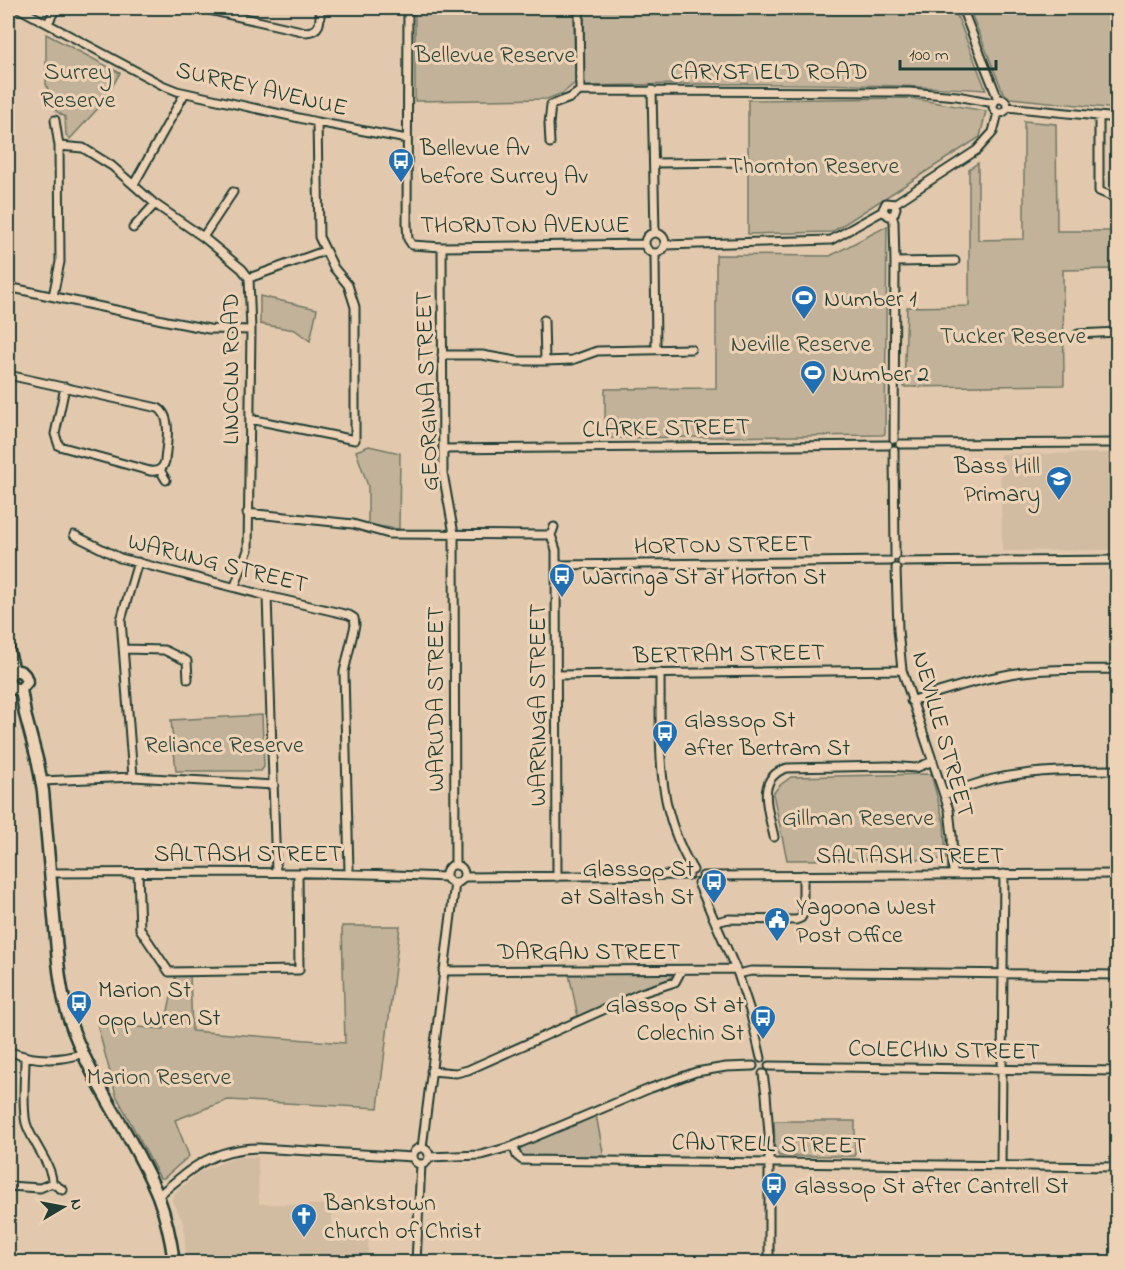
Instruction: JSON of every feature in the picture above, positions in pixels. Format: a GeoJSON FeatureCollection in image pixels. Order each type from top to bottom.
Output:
{"type":"FeatureCollection","features":[{"type":"Feature","properties":{"kind":"main road"},"geometry":{"type":"LineString","coordinates":[[8,648],[14,671]]}},
{"type":"Feature","properties":{"kind":"main road"},"geometry":{"type":"LineString","coordinates":[[21,689],[13,688],[8,682],[9,675],[14,671],[20,671],[25,675],[27,682],[21,689],[23,706],[42,781],[60,976],[69,1018],[84,1053],[158,1196],[168,1226],[174,1263]]}},
{"type":"Feature","properties":{"kind":"street","name":"SURREY AVENUE"},"geometry":{"type":"LineString","coordinates":[[18,8],[162,85],[185,93],[407,140]]}},
{"type":"Feature","properties":{"kind":"street"},"geometry":{"type":"LineString","coordinates":[[48,23],[56,8]]}},
{"type":"Feature","properties":{"kind":"street"},"geometry":{"type":"LineString","coordinates":[[200,8],[309,32],[316,30],[320,24],[320,8]]}},
{"type":"Feature","properties":{"kind":"street"},"geometry":{"type":"LineString","coordinates":[[230,16],[232,8]]}},
{"type":"Feature","properties":{"kind":"street"},"geometry":{"type":"LineString","coordinates":[[407,140],[408,8]]}},
{"type":"Feature","properties":{"kind":"street"},"geometry":{"type":"LineString","coordinates":[[550,143],[550,105],[570,98],[580,91],[579,8]]}},
{"type":"Feature","properties":{"kind":"street"},"geometry":{"type":"LineString","coordinates":[[962,8],[996,101],[994,109],[998,112],[1005,111],[1006,107]]}},
{"type":"Feature","properties":{"kind":"street"},"geometry":{"type":"LineString","coordinates":[[652,90],[655,233]]}},
{"type":"Feature","properties":{"kind":"street","name":"CARYSFIELD ROAD"},"geometry":{"type":"LineString","coordinates":[[580,91],[909,92],[996,101]]}},
{"type":"Feature","properties":{"kind":"street"},"geometry":{"type":"LineString","coordinates":[[134,184],[185,93]]}},
{"type":"Feature","properties":{"kind":"street"},"geometry":{"type":"LineString","coordinates":[[996,101],[1004,101],[1006,107]]}},
{"type":"Feature","properties":{"kind":"street"},"geometry":{"type":"LineString","coordinates":[[1006,107],[1118,118]]}},
{"type":"Feature","properties":{"kind":"street","name":"THORNTON AVENUE"},"geometry":{"type":"LineString","coordinates":[[665,245],[831,240],[883,211],[886,203],[894,204],[977,150],[993,132],[998,112]]}},
{"type":"Feature","properties":{"kind":"street"},"geometry":{"type":"LineString","coordinates":[[1099,117],[1099,191],[1118,199]]}},
{"type":"Feature","properties":{"kind":"street"},"geometry":{"type":"LineString","coordinates":[[52,296],[60,262],[59,146],[55,120]]}},
{"type":"Feature","properties":{"kind":"street"},"geometry":{"type":"LineString","coordinates":[[250,418],[355,440],[355,307],[348,285],[334,268],[319,237],[317,122]]}},
{"type":"Feature","properties":{"kind":"street","name":"THORNTON AVENUE"},"geometry":{"type":"LineString","coordinates":[[407,140],[408,240],[414,246],[645,244]]}},
{"type":"Feature","properties":{"kind":"street","name":"LINCOLN ROAD"},"geometry":{"type":"LineString","coordinates":[[59,146],[83,148],[112,166],[155,204],[203,237],[242,268],[249,278],[251,330],[248,550],[235,586]]}},
{"type":"Feature","properties":{"kind":"street"},"geometry":{"type":"LineString","coordinates":[[654,163],[749,162]]}},
{"type":"Feature","properties":{"kind":"street"},"geometry":{"type":"LineString","coordinates":[[203,237],[233,192]]}},
{"type":"Feature","properties":{"kind":"street"},"geometry":{"type":"LineString","coordinates":[[134,228],[155,204]]}},
{"type":"Feature","properties":{"kind":"street"},"geometry":{"type":"LineString","coordinates":[[892,215],[896,210],[894,204]]}},
{"type":"Feature","properties":{"kind":"street"},"geometry":{"type":"LineString","coordinates":[[883,211],[887,215],[892,215]]}},
{"type":"Feature","properties":{"kind":"street"},"geometry":{"type":"LineString","coordinates":[[892,215],[899,448],[891,448],[891,566],[1118,560]]}},
{"type":"Feature","properties":{"kind":"street"},"geometry":{"type":"LineString","coordinates":[[655,233],[646,238],[645,244],[647,250],[655,254]]}},
{"type":"Feature","properties":{"kind":"street"},"geometry":{"type":"LineString","coordinates":[[655,233],[663,238],[665,245],[663,250],[655,254]]}},
{"type":"Feature","properties":{"kind":"street","name":"GEORGINA STREET"},"geometry":{"type":"LineString","coordinates":[[442,247],[443,473],[454,534]]}},
{"type":"Feature","properties":{"kind":"street"},"geometry":{"type":"LineString","coordinates":[[249,278],[324,251]]}},
{"type":"Feature","properties":{"kind":"street"},"geometry":{"type":"LineString","coordinates":[[655,254],[656,349]]}},
{"type":"Feature","properties":{"kind":"street"},"geometry":{"type":"LineString","coordinates":[[895,262],[955,261]]}},
{"type":"Feature","properties":{"kind":"street"},"geometry":{"type":"LineString","coordinates":[[8,287],[188,325],[251,330]]}},
{"type":"Feature","properties":{"kind":"street"},"geometry":{"type":"LineString","coordinates":[[544,320],[545,361]]}},
{"type":"Feature","properties":{"kind":"street"},"geometry":{"type":"LineString","coordinates":[[1078,334],[1118,332]]}},
{"type":"Feature","properties":{"kind":"street"},"geometry":{"type":"LineString","coordinates":[[442,355],[482,355],[516,361],[545,361],[572,360],[597,351],[691,349]]}},
{"type":"Feature","properties":{"kind":"street"},"geometry":{"type":"LineString","coordinates":[[8,375],[166,409],[165,461],[160,470]]}},
{"type":"Feature","properties":{"kind":"street"},"geometry":{"type":"LineString","coordinates":[[65,387],[54,446],[150,471],[160,470]]}},
{"type":"Feature","properties":{"kind":"street"},"geometry":{"type":"LineString","coordinates":[[897,441],[1118,443]]}},
{"type":"Feature","properties":{"kind":"street","name":"CLARKE STREET"},"geometry":{"type":"LineString","coordinates":[[443,449],[891,448]]}},
{"type":"Feature","properties":{"kind":"street"},"geometry":{"type":"LineString","coordinates":[[160,470],[166,480]]}},
{"type":"Feature","properties":{"kind":"street"},"geometry":{"type":"LineString","coordinates":[[247,513],[353,524],[389,534],[551,535],[555,527]]}},
{"type":"Feature","properties":{"kind":"street","name":"WARUDA STREET"},"geometry":{"type":"LineString","coordinates":[[454,534],[455,864]]}},
{"type":"Feature","properties":{"kind":"street","name":"WARUNG STREET"},"geometry":{"type":"LineString","coordinates":[[74,535],[120,558],[267,596],[357,616],[344,672],[350,872]]}},
{"type":"Feature","properties":{"kind":"street","name":"WARRINGA STREET"},"geometry":{"type":"LineString","coordinates":[[551,535],[556,544],[557,877]]}},
{"type":"Feature","properties":{"kind":"street"},"geometry":{"type":"LineString","coordinates":[[892,558],[900,557],[899,565]]}},
{"type":"Feature","properties":{"kind":"street","name":"HORTON STREET"},"geometry":{"type":"LineString","coordinates":[[556,565],[892,558]]}},
{"type":"Feature","properties":{"kind":"street"},"geometry":{"type":"LineString","coordinates":[[133,777],[121,620],[138,562]]}},
{"type":"Feature","properties":{"kind":"street","name":"NEVILLE STREET"},"geometry":{"type":"LineString","coordinates":[[899,565],[899,647],[902,670],[944,795],[952,836],[953,874]]}},
{"type":"Feature","properties":{"kind":"street"},"geometry":{"type":"LineString","coordinates":[[267,596],[276,872]]}},
{"type":"Feature","properties":{"kind":"street"},"geometry":{"type":"LineString","coordinates":[[124,650],[164,650],[187,661],[188,679]]}},
{"type":"Feature","properties":{"kind":"street"},"geometry":{"type":"LineString","coordinates":[[912,701],[974,681],[1012,673],[1118,669]]}},
{"type":"Feature","properties":{"kind":"street","name":"BERTRAM STREET"},"geometry":{"type":"LineString","coordinates":[[556,675],[902,670]]}},
{"type":"Feature","properties":{"kind":"street"},"geometry":{"type":"LineString","coordinates":[[660,673],[661,772],[664,797],[691,872],[692,882],[701,879]]}},
{"type":"Feature","properties":{"kind":"street"},"geometry":{"type":"LineString","coordinates":[[774,837],[766,787],[779,770],[889,766],[916,768],[933,762]]}},
{"type":"Feature","properties":{"kind":"street"},"geometry":{"type":"LineString","coordinates":[[944,795],[992,780],[1023,774],[1053,770],[1118,770]]}},
{"type":"Feature","properties":{"kind":"street"},"geometry":{"type":"LineString","coordinates":[[42,781],[133,777],[274,785]]}},
{"type":"Feature","properties":{"kind":"street"},"geometry":{"type":"LineString","coordinates":[[455,864],[463,868],[464,877],[460,882],[449,882],[446,877],[447,868],[455,864]]}},
{"type":"Feature","properties":{"kind":"street"},"geometry":{"type":"LineString","coordinates":[[464,877],[557,877],[700,870],[716,922],[750,1011],[760,1059]]}},
{"type":"Feature","properties":{"kind":"street","name":"SALTASH STREET"},"geometry":{"type":"LineString","coordinates":[[50,873],[350,872],[446,877]]}},
{"type":"Feature","properties":{"kind":"street"},"geometry":{"type":"LineString","coordinates":[[138,873],[140,929],[169,972],[300,970],[298,873]]}},
{"type":"Feature","properties":{"kind":"street","name":"SALTASH STREET"},"geometry":{"type":"LineString","coordinates":[[701,879],[803,875],[1118,873]]}},
{"type":"Feature","properties":{"kind":"street"},"geometry":{"type":"LineString","coordinates":[[1001,1165],[1004,874]]}},
{"type":"Feature","properties":{"kind":"street"},"geometry":{"type":"LineString","coordinates":[[716,922],[729,919],[801,918],[803,914],[803,875]]}},
{"type":"Feature","properties":{"kind":"street"},"geometry":{"type":"LineString","coordinates":[[422,1148],[455,883]]}},
{"type":"Feature","properties":{"kind":"street","name":"DARGAN STREET"},"geometry":{"type":"LineString","coordinates":[[443,971],[751,971],[1118,975]]}},
{"type":"Feature","properties":{"kind":"street"},"geometry":{"type":"LineString","coordinates":[[431,1071],[456,1073],[468,1070],[641,993],[675,982],[681,971]]}},
{"type":"Feature","properties":{"kind":"street"},"geometry":{"type":"LineString","coordinates":[[8,1051],[26,1058],[54,1059],[84,1053]]}},
{"type":"Feature","properties":{"kind":"street"},"geometry":{"type":"LineString","coordinates":[[26,1058],[25,1120],[52,1183],[63,1190]]}},
{"type":"Feature","properties":{"kind":"street"},"geometry":{"type":"LineString","coordinates":[[753,1066],[760,1059],[766,1060],[769,1066],[763,1074]]}},
{"type":"Feature","properties":{"kind":"street"},"geometry":{"type":"LineString","coordinates":[[753,1066],[756,1072],[763,1074]]}},
{"type":"Feature","properties":{"kind":"street"},"geometry":{"type":"LineString","coordinates":[[429,1156],[481,1155],[513,1146],[651,1088],[696,1072],[726,1067],[753,1066]]}},
{"type":"Feature","properties":{"kind":"street","name":"COLECHIN STREET"},"geometry":{"type":"LineString","coordinates":[[769,1066],[1118,1071]]}},
{"type":"Feature","properties":{"kind":"street"},"geometry":{"type":"LineString","coordinates":[[763,1074],[767,1105],[769,1263]]}},
{"type":"Feature","properties":{"kind":"street","name":"CANTRELL STREET"},"geometry":{"type":"LineString","coordinates":[[513,1146],[522,1160],[1118,1167]]}},
{"type":"Feature","properties":{"kind":"street"},"geometry":{"type":"LineString","coordinates":[[158,1196],[192,1167],[236,1149],[258,1148],[413,1157]]}},
{"type":"Feature","properties":{"kind":"street"},"geometry":{"type":"LineString","coordinates":[[413,1157],[415,1150],[422,1148],[427,1150],[429,1156],[427,1161],[421,1164]]}},
{"type":"Feature","properties":{"kind":"street"},"geometry":{"type":"LineString","coordinates":[[413,1157],[421,1164]]}},
{"type":"Feature","properties":{"kind":"street"},"geometry":{"type":"LineString","coordinates":[[416,1263],[421,1164]]}},
{"type":"Feature","properties":{"kind":"street"},"geometry":{"type":"LineString","coordinates":[[8,1186],[40,1188],[52,1183]]}},
{"type":"Feature","properties":{"kind":"shaded area","name":"Bass Hill Primary"},"geometry":{"type":"Polygon","coordinates":[[[1117,453],[1117,550],[1002,551],[1000,454],[1117,453]]]}},
{"type":"Feature","properties":{"kind":"shaded area"},"geometry":{"type":"Polygon","coordinates":[[[237,1157],[258,1157],[259,1204],[332,1205],[332,1238],[368,1238],[368,1262],[186,1262],[184,1224],[172,1201],[173,1195],[199,1172],[237,1157]]]}},
{"type":"Feature","properties":{"kind":"green space","name":"Bellevue Reserve"},"geometry":{"type":"Polygon","coordinates":[[[415,8],[574,8],[575,83],[563,93],[547,99],[415,101],[415,8]]]}},
{"type":"Feature","properties":{"kind":"green space"},"geometry":{"type":"Polygon","coordinates":[[[584,8],[954,8],[986,90],[785,84],[584,86],[584,8]]]}},
{"type":"Feature","properties":{"kind":"green space"},"geometry":{"type":"Polygon","coordinates":[[[969,8],[1117,8],[1117,109],[1010,98],[1003,92],[969,8]]]}},
{"type":"Feature","properties":{"kind":"green space","name":"Surrey Reserve"},"geometry":{"type":"Polygon","coordinates":[[[46,34],[120,73],[102,104],[70,139],[66,135],[65,117],[56,111],[46,84],[46,34]]]}},
{"type":"Feature","properties":{"kind":"green space","name":"Thornton Reserve"},"geometry":{"type":"Polygon","coordinates":[[[909,98],[986,111],[980,137],[832,232],[748,234],[748,100],[909,98]]]}},
{"type":"Feature","properties":{"kind":"green space","name":"Tucker Reserve"},"geometry":{"type":"Polygon","coordinates":[[[1024,121],[1056,124],[1057,231],[1117,231],[1117,269],[1063,270],[1064,385],[904,387],[907,307],[969,306],[969,169],[978,163],[978,240],[1024,239],[1024,121]]]}},
{"type":"Feature","properties":{"kind":"green space","name":"Neville Reserve"},"geometry":{"type":"Polygon","coordinates":[[[887,226],[885,434],[605,438],[605,389],[716,388],[716,255],[830,256],[887,226]]]}},
{"type":"Feature","properties":{"kind":"green space"},"geometry":{"type":"Polygon","coordinates":[[[260,296],[317,309],[310,341],[295,330],[260,324],[260,296]]]}},
{"type":"Feature","properties":{"kind":"green space"},"geometry":{"type":"Polygon","coordinates":[[[369,446],[400,453],[399,529],[368,525],[368,486],[356,451],[369,446]]]}},
{"type":"Feature","properties":{"kind":"green space","name":"Reliance Reserve"},"geometry":{"type":"Polygon","coordinates":[[[262,715],[264,767],[261,771],[176,771],[171,720],[262,715]]]}},
{"type":"Feature","properties":{"kind":"green space","name":"Gillman Reserve"},"geometry":{"type":"Polygon","coordinates":[[[931,774],[944,823],[946,859],[787,860],[773,794],[791,777],[931,774]]]}},
{"type":"Feature","properties":{"kind":"green space","name":"Marion Reserve"},"geometry":{"type":"Polygon","coordinates":[[[342,926],[400,926],[378,1108],[228,1100],[175,1120],[189,1156],[164,1178],[160,1178],[116,1095],[97,1024],[164,1029],[176,974],[190,974],[192,1031],[345,1043],[342,926]]]}},
{"type":"Feature","properties":{"kind":"green space"},"geometry":{"type":"Polygon","coordinates":[[[569,974],[666,974],[671,975],[672,979],[578,1017],[569,974]]]}},
{"type":"Feature","properties":{"kind":"green space"},"geometry":{"type":"Polygon","coordinates":[[[596,1115],[604,1157],[520,1156],[518,1150],[520,1147],[596,1115]]]}},
{"type":"Feature","properties":{"kind":"green space"},"geometry":{"type":"Polygon","coordinates":[[[774,1121],[855,1121],[855,1156],[779,1156],[775,1150],[774,1121]]]}},
{"type":"Feature","properties":{"kind":"place","name":"Bellevue Av before Surrey Av"},"geometry":{"type":"Point","coordinates":[401,184]}},
{"type":"Feature","properties":{"kind":"place","name":"Number 1"},"geometry":{"type":"Point","coordinates":[804,321]}},
{"type":"Feature","properties":{"kind":"place","name":"Number 2"},"geometry":{"type":"Point","coordinates":[813,396]}},
{"type":"Feature","properties":{"kind":"place","name":"Bass Hill Primary"},"geometry":{"type":"Point","coordinates":[1059,502]}},
{"type":"Feature","properties":{"kind":"place","name":"Warringa St at Horton St"},"geometry":{"type":"Point","coordinates":[562,599]}},
{"type":"Feature","properties":{"kind":"place","name":"Glassop St after Bertram St"},"geometry":{"type":"Point","coordinates":[665,756]}},
{"type":"Feature","properties":{"kind":"place","name":"Glassop St at Saltash St"},"geometry":{"type":"Point","coordinates":[714,905]}},
{"type":"Feature","properties":{"kind":"place","name":"Yagoona West Post Office"},"geometry":{"type":"Point","coordinates":[777,943]}},
{"type":"Feature","properties":{"kind":"place","name":"Marion St opp Wren St"},"geometry":{"type":"Point","coordinates":[79,1026]}},
{"type":"Feature","properties":{"kind":"place","name":"Glassop St at Colechin St"},"geometry":{"type":"Point","coordinates":[763,1041]}},
{"type":"Feature","properties":{"kind":"place","name":"Glassop St after Cantrell St"},"geometry":{"type":"Point","coordinates":[774,1208]}},
{"type":"Feature","properties":{"kind":"place","name":"Bankstown church of Christ"},"geometry":{"type":"Point","coordinates":[304,1239]}}]}
